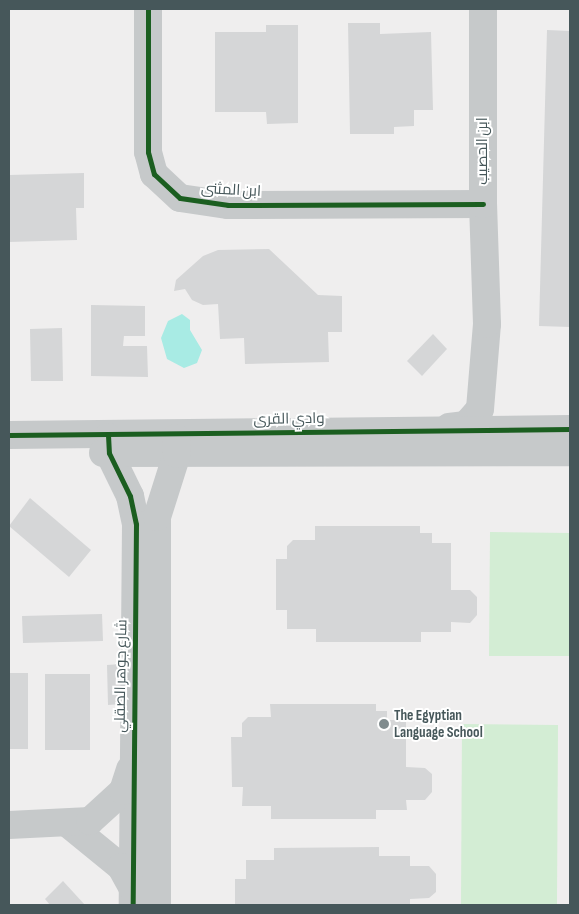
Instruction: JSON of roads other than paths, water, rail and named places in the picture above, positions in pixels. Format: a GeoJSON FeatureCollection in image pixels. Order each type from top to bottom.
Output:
{"type":"FeatureCollection","features":[{"type":"Feature","properties":{"kind":"street","name":"ابن المثنى"},"geometry":{"type":"LineString","coordinates":[[148,9],[148,152],[154,174],[180,198],[228,205],[483,204]]}},
{"type":"Feature","properties":{"kind":"street","name":"ابن الحصيب"},"geometry":{"type":"LineString","coordinates":[[436,428],[466,425],[480,409],[487,324],[483,204],[483,9]]}},
{"type":"Feature","properties":{"kind":"street","name":"ابن الحصيب"},"geometry":{"type":"LineString","coordinates":[[487,324],[501,409],[516,428],[537,428]]}},
{"type":"Feature","properties":{"kind":"street","name":"وادي القرى"},"geometry":{"type":"LineString","coordinates":[[176,444],[436,428],[570,429]]}},
{"type":"Feature","properties":{"kind":"street","name":"وادي القرى"},"geometry":{"type":"LineString","coordinates":[[9,435],[108,444],[570,452]]}},
{"type":"Feature","properties":{"kind":"street","name":"وادي القرى"},"geometry":{"type":"LineString","coordinates":[[9,453],[108,444]]}},
{"type":"Feature","properties":{"kind":"street","name":"شارع جوهر الصقلي"},"geometry":{"type":"LineString","coordinates":[[108,444],[130,496],[136,524],[132,764],[133,897]]}},
{"type":"Feature","properties":{"kind":"street"},"geometry":{"type":"LineString","coordinates":[[157,905],[158,517],[176,444]]}},
{"type":"Feature","properties":{"kind":"street"},"geometry":{"type":"LineString","coordinates":[[9,825],[90,821],[108,807],[122,791],[132,764]]}},
{"type":"Feature","properties":{"kind":"street"},"geometry":{"type":"LineString","coordinates":[[68,823],[121,866],[133,897]]}},
{"type":"Feature","properties":{"kind":"water"},"geometry":{"type":"Polygon","coordinates":[[[182,314],[190,320],[190,330],[202,350],[197,363],[184,368],[167,359],[161,338],[168,321],[182,314]]]}},
{"type":"Feature","properties":{"kind":"place","name":"The Egyptian Language School"},"geometry":{"type":"Point","coordinates":[384,724]}}]}
